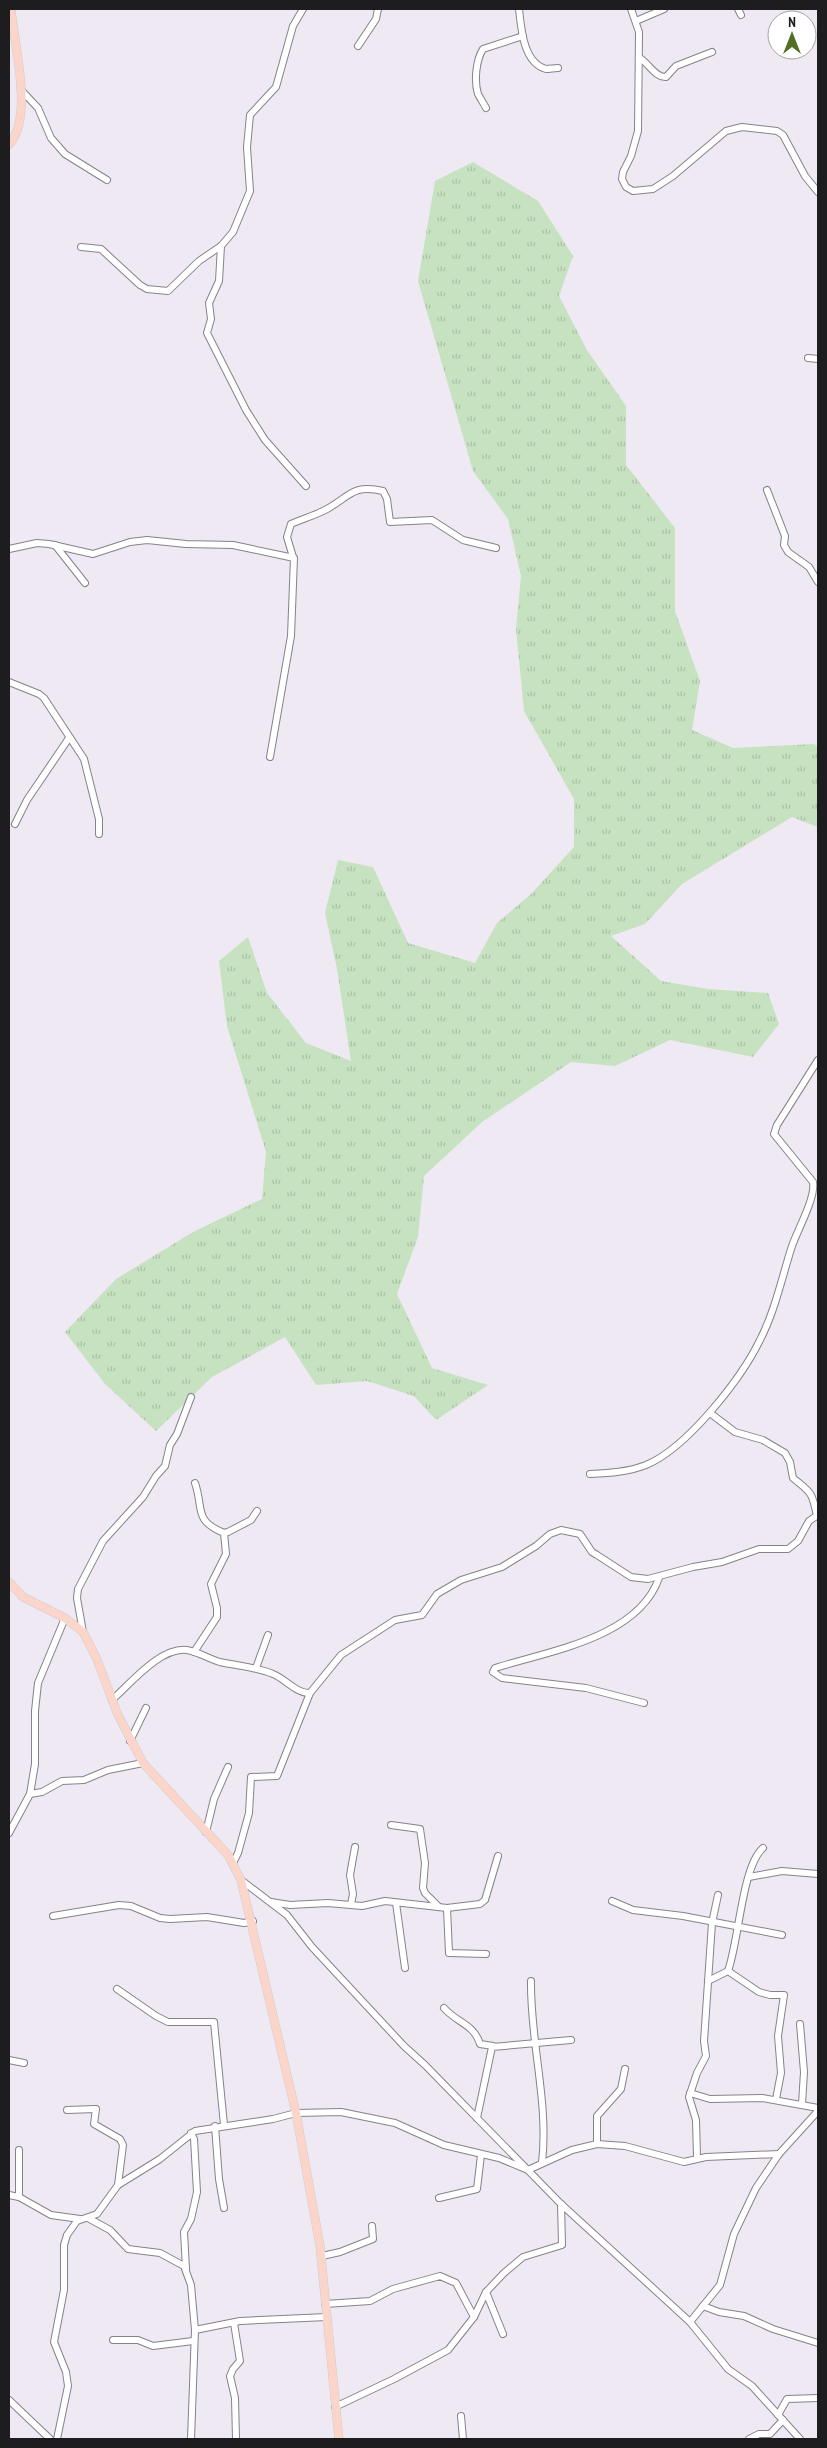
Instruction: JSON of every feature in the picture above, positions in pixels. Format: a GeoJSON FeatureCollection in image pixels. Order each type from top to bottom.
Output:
{"type":"FeatureCollection","features":[{"type":"Feature","properties":{"kind":"main road"},"geometry":{"type":"LineString","coordinates":[[9,145],[17,132],[20,122],[21,90],[11,9]]}},
{"type":"Feature","properties":{"kind":"main road"},"geometry":{"type":"LineString","coordinates":[[9,1582],[23,1597],[65,1618],[83,1632],[130,1741],[143,1763],[233,1863],[242,1880],[296,2113],[322,2256],[339,2439]]}},
{"type":"Feature","properties":{"kind":"street"},"geometry":{"type":"LineString","coordinates":[[82,247],[101,249],[140,285],[148,289],[168,291],[199,261],[221,246],[232,232],[249,196],[250,167],[247,147],[250,115],[276,87],[293,26],[303,9]]}},
{"type":"Feature","properties":{"kind":"street"},"geometry":{"type":"LineString","coordinates":[[358,46],[376,19],[378,9]]}},
{"type":"Feature","properties":{"kind":"street"},"geometry":{"type":"LineString","coordinates":[[519,9],[523,36],[532,60],[546,69],[558,68]]}},
{"type":"Feature","properties":{"kind":"street"},"geometry":{"type":"LineString","coordinates":[[631,9],[639,32],[638,131],[631,156],[623,172],[622,179],[626,187],[633,191],[653,189],[673,176],[726,131],[742,127],[776,131],[783,135],[805,176],[818,192]]}},
{"type":"Feature","properties":{"kind":"street"},"geometry":{"type":"LineString","coordinates":[[636,21],[664,9]]}},
{"type":"Feature","properties":{"kind":"street"},"geometry":{"type":"LineString","coordinates":[[486,108],[478,94],[477,66],[483,49],[523,36]]}},
{"type":"Feature","properties":{"kind":"street"},"geometry":{"type":"LineString","coordinates":[[640,58],[663,78],[669,75],[676,66],[712,52]]}},
{"type":"Feature","properties":{"kind":"street"},"geometry":{"type":"LineString","coordinates":[[21,90],[38,108],[51,138],[65,154],[107,180]]}},
{"type":"Feature","properties":{"kind":"street"},"geometry":{"type":"LineString","coordinates":[[221,246],[219,281],[209,303],[211,319],[208,334],[246,410],[265,440],[306,486]]}},
{"type":"Feature","properties":{"kind":"street"},"geometry":{"type":"LineString","coordinates":[[808,358],[818,359]]}},
{"type":"Feature","properties":{"kind":"street"},"geometry":{"type":"LineString","coordinates":[[270,757],[281,707],[291,636],[295,562],[287,537],[290,524],[327,509],[343,496],[366,487],[383,491],[388,499],[390,522],[432,520],[463,540],[496,548]]}},
{"type":"Feature","properties":{"kind":"street"},"geometry":{"type":"LineString","coordinates":[[767,490],[785,536],[784,545],[788,552],[809,567],[818,582]]}},
{"type":"Feature","properties":{"kind":"street"},"geometry":{"type":"LineString","coordinates":[[9,549],[37,543],[55,545],[93,554],[138,540],[233,545],[292,557]]}},
{"type":"Feature","properties":{"kind":"street"},"geometry":{"type":"LineString","coordinates":[[55,545],[85,583]]}},
{"type":"Feature","properties":{"kind":"street"},"geometry":{"type":"LineString","coordinates":[[9,682],[39,694],[44,698],[84,759],[99,819],[99,834]]}},
{"type":"Feature","properties":{"kind":"street"},"geometry":{"type":"LineString","coordinates":[[15,824],[28,800],[69,738]]}},
{"type":"Feature","properties":{"kind":"street"},"geometry":{"type":"LineString","coordinates":[[590,1474],[620,1473],[647,1464],[667,1452],[710,1413],[735,1382],[760,1340],[798,1228],[814,1190],[813,1182],[774,1134],[818,1060]]}},
{"type":"Feature","properties":{"kind":"street"},"geometry":{"type":"LineString","coordinates":[[83,1632],[77,1598],[78,1588],[103,1541],[143,1497],[156,1476],[165,1466],[170,1445],[177,1434],[191,1397]]}},
{"type":"Feature","properties":{"kind":"street"},"geometry":{"type":"LineString","coordinates":[[233,1863],[238,1853],[249,1813],[251,1777],[277,1776],[310,1693],[335,1661],[396,1620],[422,1615],[432,1598],[461,1580],[502,1567],[555,1531],[567,1530],[580,1534],[592,1552],[631,1577],[659,1578],[693,1567],[722,1562],[758,1548],[788,1549],[798,1541],[808,1521],[818,1515],[814,1498],[809,1490],[793,1478],[790,1462],[784,1453],[763,1440],[735,1432],[710,1413]]}},
{"type":"Feature","properties":{"kind":"street"},"geometry":{"type":"LineString","coordinates":[[195,1483],[202,1517],[212,1528],[224,1533],[243,1525],[255,1516],[257,1511]]}},
{"type":"Feature","properties":{"kind":"street"},"geometry":{"type":"LineString","coordinates":[[194,1652],[217,1618],[217,1608],[211,1584],[226,1554],[224,1533]]}},
{"type":"Feature","properties":{"kind":"street"},"geometry":{"type":"LineString","coordinates":[[644,1703],[598,1691],[502,1678],[493,1672],[495,1668],[550,1652],[624,1623],[653,1594],[659,1578]]}},
{"type":"Feature","properties":{"kind":"street"},"geometry":{"type":"LineString","coordinates":[[9,1833],[30,1794],[35,1764],[35,1711],[38,1682],[65,1618]]}},
{"type":"Feature","properties":{"kind":"street"},"geometry":{"type":"LineString","coordinates":[[256,1668],[268,1635]]}},
{"type":"Feature","properties":{"kind":"street"},"geometry":{"type":"LineString","coordinates":[[112,1700],[163,1656],[180,1650],[194,1652],[218,1661],[256,1668],[278,1676],[302,1691],[310,1693]]}},
{"type":"Feature","properties":{"kind":"street"},"geometry":{"type":"LineString","coordinates":[[130,1741],[146,1708]]}},
{"type":"Feature","properties":{"kind":"street"},"geometry":{"type":"LineString","coordinates":[[30,1794],[42,1792],[62,1781],[84,1780],[108,1770],[143,1763]]}},
{"type":"Feature","properties":{"kind":"street"},"geometry":{"type":"LineString","coordinates":[[206,1832],[214,1799],[228,1767]]}},
{"type":"Feature","properties":{"kind":"street"},"geometry":{"type":"LineString","coordinates":[[391,1825],[420,1829],[425,1863],[423,1888],[425,1893],[439,1907]]}},
{"type":"Feature","properties":{"kind":"street"},"geometry":{"type":"LineString","coordinates":[[350,1904],[353,1894],[350,1875],[355,1847]]}},
{"type":"Feature","properties":{"kind":"street"},"geometry":{"type":"LineString","coordinates":[[708,1981],[728,1971],[749,1877],[757,1854],[763,1848]]}},
{"type":"Feature","properties":{"kind":"street"},"geometry":{"type":"LineString","coordinates":[[271,1902],[290,1905],[328,1902],[368,1905],[385,1901],[448,1908],[483,1902],[498,1856]]}},
{"type":"Feature","properties":{"kind":"street"},"geometry":{"type":"LineString","coordinates":[[749,1877],[782,1871],[818,1874]]}},
{"type":"Feature","properties":{"kind":"street"},"geometry":{"type":"LineString","coordinates":[[242,1880],[250,1889],[287,1915],[312,1947],[404,2046],[425,2065],[561,2204],[690,2322],[728,2369],[752,2386],[800,2439]]}},
{"type":"Feature","properties":{"kind":"street"},"geometry":{"type":"LineString","coordinates":[[697,2157],[696,2120],[689,2097],[697,2072],[706,2056],[704,2046],[712,1923],[718,1894]]}},
{"type":"Feature","properties":{"kind":"street"},"geometry":{"type":"LineString","coordinates":[[612,1901],[633,1910],[683,1916],[712,1923],[782,1934]]}},
{"type":"Feature","properties":{"kind":"street"},"geometry":{"type":"LineString","coordinates":[[396,1903],[406,1968]]}},
{"type":"Feature","properties":{"kind":"street"},"geometry":{"type":"LineString","coordinates":[[53,1916],[119,1906],[131,1906],[160,1918],[207,1917],[244,1923],[252,1921]]}},
{"type":"Feature","properties":{"kind":"street"},"geometry":{"type":"LineString","coordinates":[[448,1908],[449,1953],[486,1954]]}},
{"type":"Feature","properties":{"kind":"street"},"geometry":{"type":"LineString","coordinates":[[728,1971],[759,1992],[784,1995],[778,2036],[781,2073],[776,2099]]}},
{"type":"Feature","properties":{"kind":"street"},"geometry":{"type":"LineString","coordinates":[[530,1981],[530,2004],[545,2133],[542,2163]]}},
{"type":"Feature","properties":{"kind":"street"},"geometry":{"type":"LineString","coordinates":[[118,1989],[156,2016],[168,2022],[214,2022],[224,2125]]}},
{"type":"Feature","properties":{"kind":"street"},"geometry":{"type":"LineString","coordinates":[[444,2008],[451,2016],[476,2032],[480,2044],[493,2046],[571,2040]]}},
{"type":"Feature","properties":{"kind":"street"},"geometry":{"type":"LineString","coordinates":[[800,2024],[804,2072],[802,2104]]}},
{"type":"Feature","properties":{"kind":"street"},"geometry":{"type":"LineString","coordinates":[[477,2118],[493,2046]]}},
{"type":"Feature","properties":{"kind":"street"},"geometry":{"type":"LineString","coordinates":[[9,2060],[24,2063]]}},
{"type":"Feature","properties":{"kind":"street"},"geometry":{"type":"LineString","coordinates":[[597,2144],[597,2116],[621,2089],[625,2069]]}},
{"type":"Feature","properties":{"kind":"street"},"geometry":{"type":"LineString","coordinates":[[690,2093],[710,2099],[750,2097],[776,2099],[818,2109],[779,2154],[756,2188],[738,2226],[720,2285],[690,2322]]}},
{"type":"Feature","properties":{"kind":"street"},"geometry":{"type":"LineString","coordinates":[[67,2110],[96,2109],[94,2124],[120,2139],[123,2145],[118,2185]]}},
{"type":"Feature","properties":{"kind":"street"},"geometry":{"type":"LineString","coordinates":[[9,2195],[19,2197],[50,2215],[80,2219],[88,2218],[97,2214],[118,2185],[160,2159],[191,2133],[215,2126],[273,2119],[296,2113],[340,2112],[395,2122],[444,2145],[528,2170],[572,2150],[597,2144],[625,2146],[680,2161],[697,2157],[779,2154]]}},
{"type":"Feature","properties":{"kind":"street"},"geometry":{"type":"LineString","coordinates":[[215,2126],[219,2179],[224,2208]]}},
{"type":"Feature","properties":{"kind":"street"},"geometry":{"type":"LineString","coordinates":[[191,2133],[194,2139],[197,2192],[191,2219],[184,2232],[186,2268],[191,2285],[195,2330],[193,2341],[191,2439],[198,2439]]}},
{"type":"Feature","properties":{"kind":"street"},"geometry":{"type":"LineString","coordinates":[[19,2150],[19,2197]]}},
{"type":"Feature","properties":{"kind":"street"},"geometry":{"type":"LineString","coordinates":[[439,2198],[477,2189],[481,2155]]}},
{"type":"Feature","properties":{"kind":"street"},"geometry":{"type":"LineString","coordinates":[[335,2407],[440,2356],[457,2341],[474,2317],[486,2292],[504,2273],[523,2257],[562,2245],[561,2204]]}},
{"type":"Feature","properties":{"kind":"street"},"geometry":{"type":"LineString","coordinates":[[88,2218],[117,2236],[128,2249],[160,2253],[186,2268]]}},
{"type":"Feature","properties":{"kind":"street"},"geometry":{"type":"LineString","coordinates":[[57,2439],[66,2402],[68,2377],[54,2342],[64,2290],[64,2245],[69,2230],[80,2219]]}},
{"type":"Feature","properties":{"kind":"street"},"geometry":{"type":"LineString","coordinates":[[322,2256],[340,2252],[373,2239],[372,2226]]}},
{"type":"Feature","properties":{"kind":"street"},"geometry":{"type":"LineString","coordinates":[[326,2304],[370,2301],[393,2289],[440,2276],[456,2283],[474,2317]]}},
{"type":"Feature","properties":{"kind":"street"},"geometry":{"type":"LineString","coordinates":[[486,2292],[504,2334]]}},
{"type":"Feature","properties":{"kind":"street"},"geometry":{"type":"LineString","coordinates":[[703,2306],[719,2312],[744,2316],[773,2329],[818,2343]]}},
{"type":"Feature","properties":{"kind":"street"},"geometry":{"type":"LineString","coordinates":[[195,2330],[234,2323],[327,2317]]}},
{"type":"Feature","properties":{"kind":"street"},"geometry":{"type":"LineString","coordinates":[[234,2323],[240,2358],[230,2376],[235,2398],[236,2439]]}},
{"type":"Feature","properties":{"kind":"street"},"geometry":{"type":"LineString","coordinates":[[113,2340],[138,2340],[153,2346],[193,2341]]}},
{"type":"Feature","properties":{"kind":"street"},"geometry":{"type":"LineString","coordinates":[[749,2439],[759,2434],[770,2434],[781,2418],[787,2400],[818,2398]]}},
{"type":"Feature","properties":{"kind":"street"},"geometry":{"type":"LineString","coordinates":[[9,2400],[50,2439]]}},
{"type":"Feature","properties":{"kind":"street"},"geometry":{"type":"LineString","coordinates":[[460,2416],[463,2439]]}},
{"type":"Feature","properties":{"kind":"green space"},"geometry":{"type":"Polygon","coordinates":[[[473,162],[538,201],[573,256],[559,296],[587,350],[626,406],[626,465],[675,528],[675,611],[700,681],[692,730],[733,748],[814,744],[818,747],[818,827],[792,817],[682,884],[645,924],[611,936],[661,981],[708,989],[768,993],[779,1024],[753,1057],[670,1040],[615,1066],[571,1062],[482,1122],[424,1176],[418,1237],[397,1294],[432,1368],[488,1385],[436,1420],[414,1396],[367,1381],[316,1385],[285,1337],[212,1377],[156,1431],[105,1384],[65,1332],[116,1279],[193,1232],[262,1199],[266,1152],[227,1026],[219,961],[248,937],[267,993],[306,1043],[351,1061],[337,969],[325,913],[338,860],[373,867],[408,943],[475,963],[497,923],[531,894],[574,847],[574,799],[524,711],[516,629],[521,576],[508,519],[473,471],[418,281],[435,181],[473,162]]]}}]}
